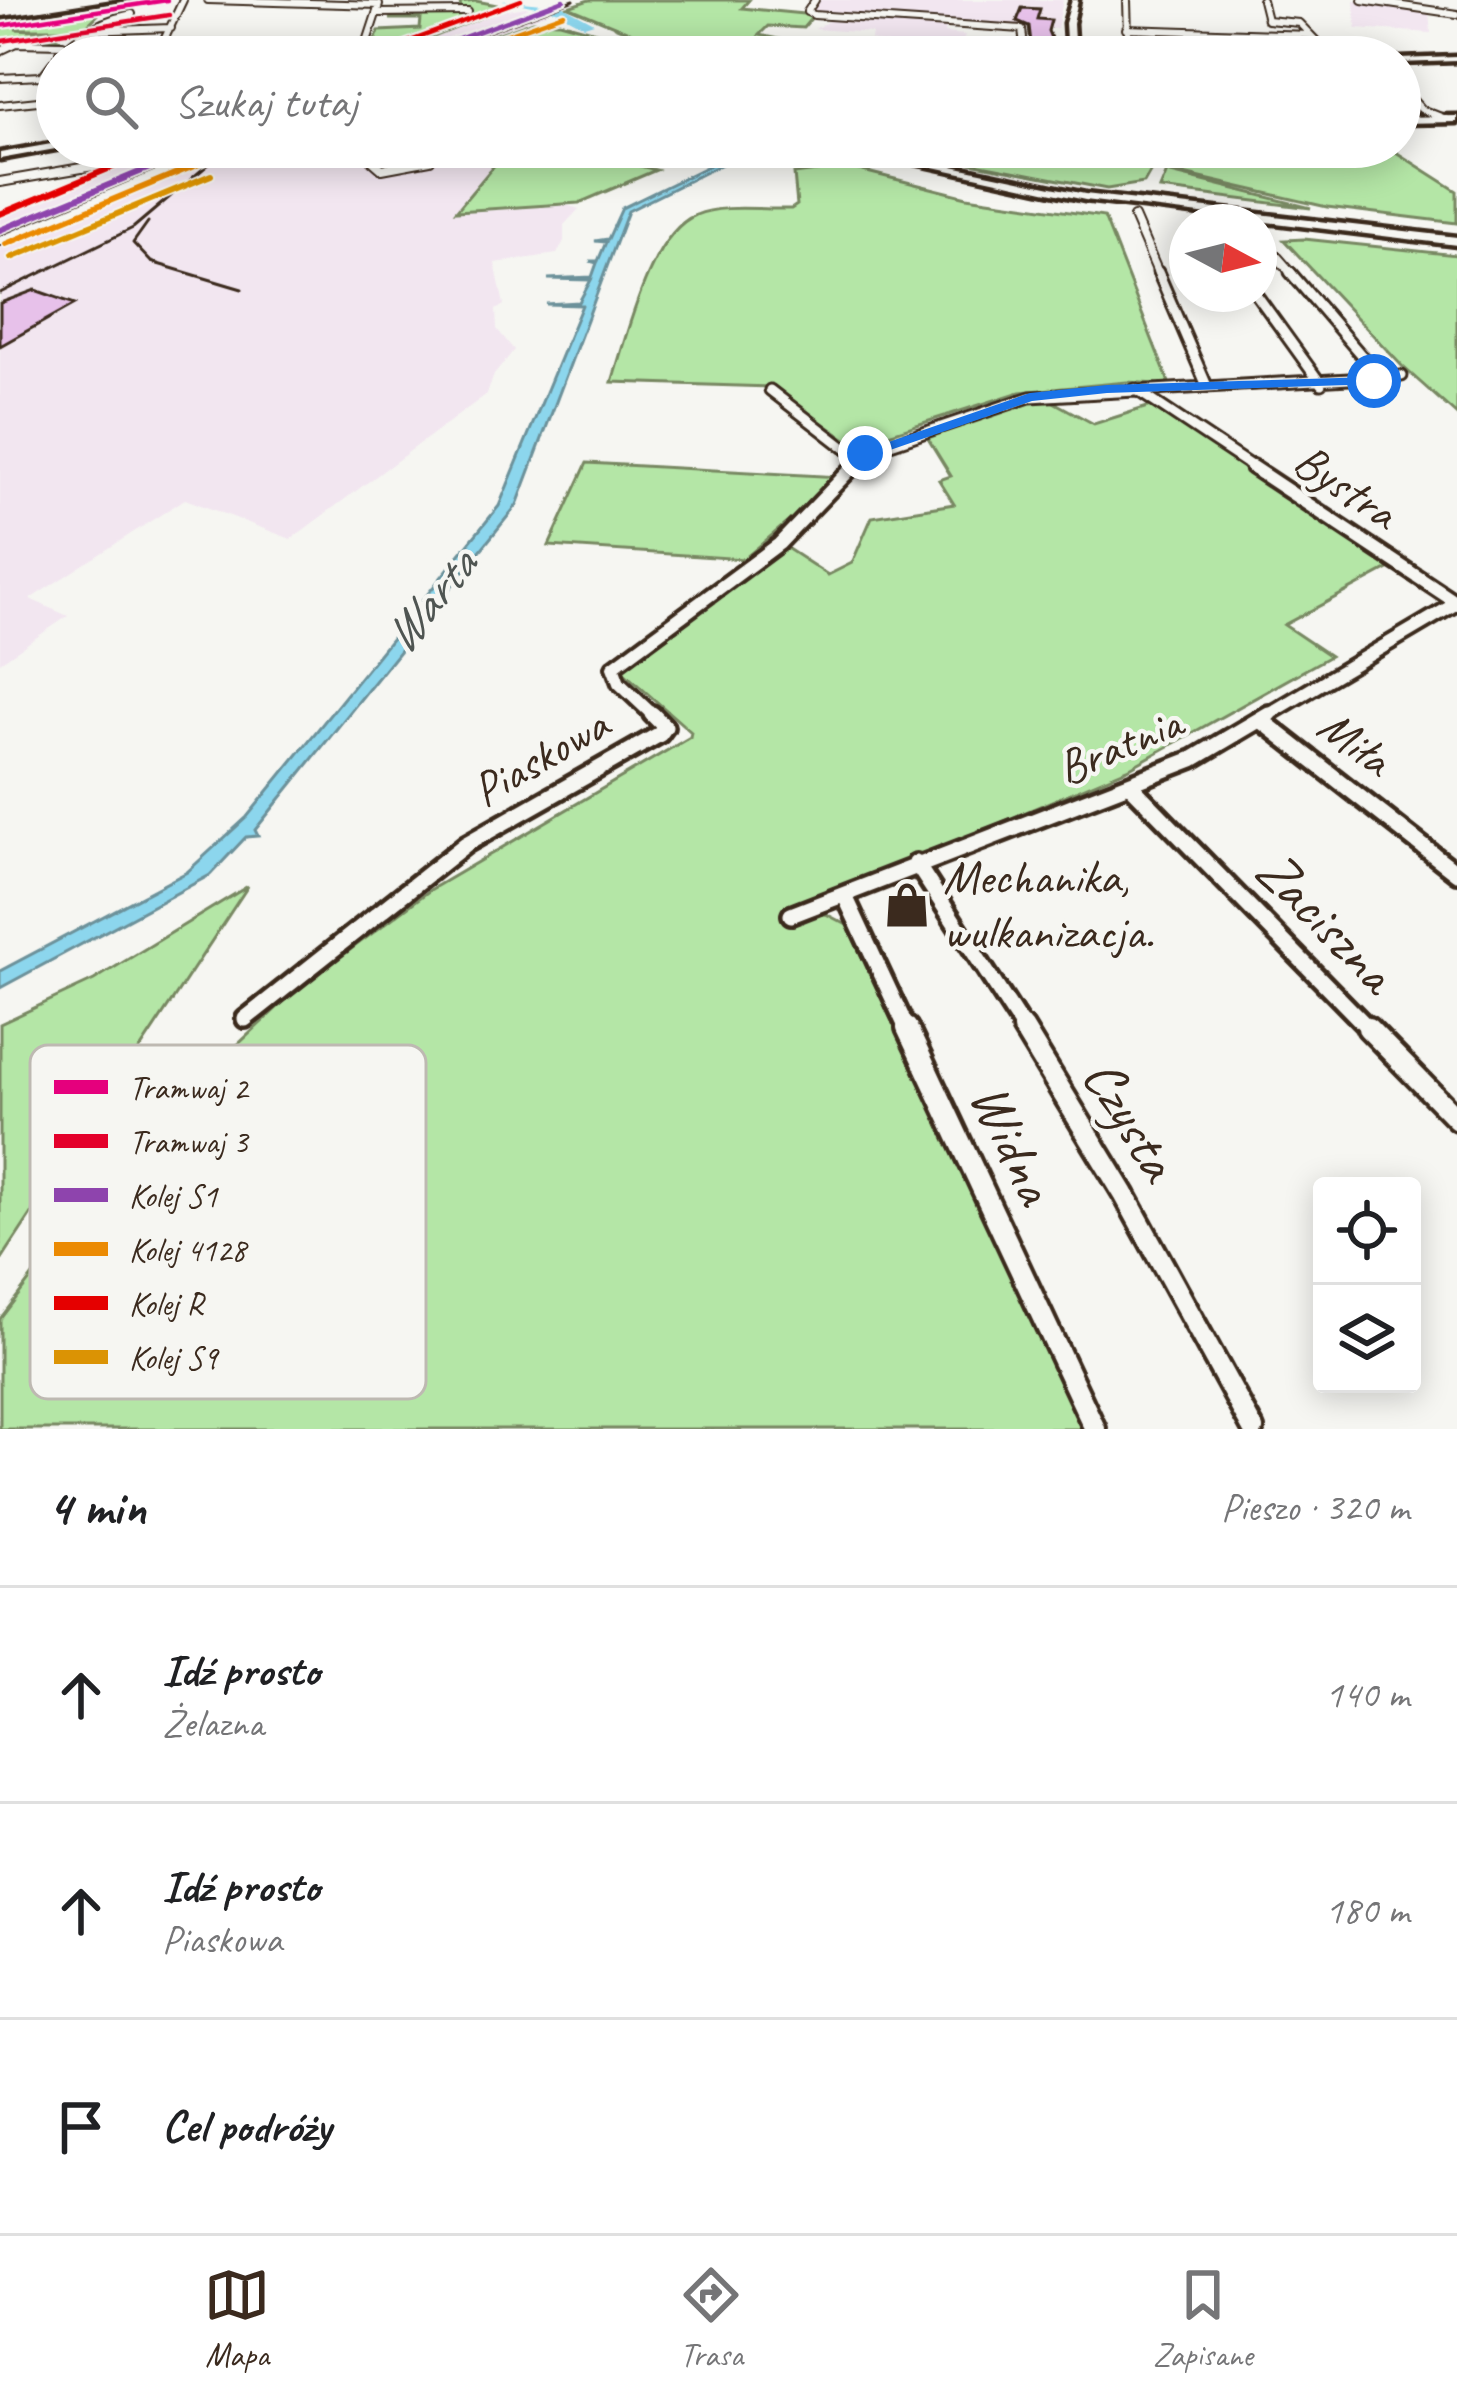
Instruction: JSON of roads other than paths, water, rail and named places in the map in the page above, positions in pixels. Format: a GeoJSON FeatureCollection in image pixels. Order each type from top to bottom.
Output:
{"type":"FeatureCollection","features":[{"type":"Feature","properties":{"kind":"main road"},"geometry":{"type":"LineString","coordinates":[[0,154],[36,148]]}},
{"type":"Feature","properties":{"kind":"main road"},"geometry":{"type":"LineString","coordinates":[[937,168],[1169,209]]}},
{"type":"Feature","properties":{"kind":"main road"},"geometry":{"type":"LineString","coordinates":[[974,168],[1169,205]]}},
{"type":"Feature","properties":{"kind":"main road"},"geometry":{"type":"LineString","coordinates":[[1277,221],[1457,239]]}},
{"type":"Feature","properties":{"kind":"main road"},"geometry":{"type":"LineString","coordinates":[[1277,222],[1457,239]]}},
{"type":"Feature","properties":{"kind":"main road"},"geometry":{"type":"LineString","coordinates":[[1277,225],[1457,239]]}},
{"type":"Feature","properties":{"kind":"street"},"geometry":{"type":"LineString","coordinates":[[0,23],[148,0]]}},
{"type":"Feature","properties":{"kind":"street"},"geometry":{"type":"LineString","coordinates":[[167,36],[185,0]]}},
{"type":"Feature","properties":{"kind":"street"},"geometry":{"type":"LineString","coordinates":[[208,0],[396,14],[468,12]]}},
{"type":"Feature","properties":{"kind":"street"},"geometry":{"type":"LineString","coordinates":[[815,0],[807,12],[814,15],[1020,28],[1021,36]]}},
{"type":"Feature","properties":{"kind":"street"},"geometry":{"type":"LineString","coordinates":[[1070,36],[1075,0]]}},
{"type":"Feature","properties":{"kind":"street"},"geometry":{"type":"LineString","coordinates":[[1127,0],[1126,29],[1132,36]]}},
{"type":"Feature","properties":{"kind":"street"},"geometry":{"type":"LineString","coordinates":[[1262,0],[1267,20],[1299,23],[1310,35]]}},
{"type":"Feature","properties":{"kind":"street"},"geometry":{"type":"LineString","coordinates":[[1362,0],[1457,14]]}},
{"type":"Feature","properties":{"kind":"street"},"geometry":{"type":"LineString","coordinates":[[369,36],[377,13]]}},
{"type":"Feature","properties":{"kind":"street"},"geometry":{"type":"LineString","coordinates":[[77,36],[99,19],[132,14]]}},
{"type":"Feature","properties":{"kind":"street"},"geometry":{"type":"LineString","coordinates":[[82,32],[171,28]]}},
{"type":"Feature","properties":{"kind":"street"},"geometry":{"type":"LineString","coordinates":[[1126,29],[1310,35]]}},
{"type":"Feature","properties":{"kind":"street"},"geometry":{"type":"LineString","coordinates":[[0,51],[17,43],[36,45]]}},
{"type":"Feature","properties":{"kind":"street"},"geometry":{"type":"LineString","coordinates":[[1421,60],[1457,59]]}},
{"type":"Feature","properties":{"kind":"street"},"geometry":{"type":"LineString","coordinates":[[0,78],[36,76]]}},
{"type":"Feature","properties":{"kind":"street"},"geometry":{"type":"LineString","coordinates":[[0,105],[36,101]]}},
{"type":"Feature","properties":{"kind":"street"},"geometry":{"type":"LineString","coordinates":[[1421,106],[1452,119]]}},
{"type":"Feature","properties":{"kind":"street"},"geometry":{"type":"LineString","coordinates":[[1421,120],[1452,119]]}},
{"type":"Feature","properties":{"kind":"street"},"geometry":{"type":"LineString","coordinates":[[0,182],[82,168]]}},
{"type":"Feature","properties":{"kind":"street"},"geometry":{"type":"LineString","coordinates":[[0,241],[173,168]]}},
{"type":"Feature","properties":{"kind":"street"},"geometry":{"type":"LineString","coordinates":[[1134,217],[1207,386]]}},
{"type":"Feature","properties":{"kind":"street"},"geometry":{"type":"LineString","coordinates":[[1277,256],[1389,380]]}},
{"type":"Feature","properties":{"kind":"street"},"geometry":{"type":"LineString","coordinates":[[1269,312],[1322,384]]}},
{"type":"Feature","properties":{"kind":"street"},"geometry":{"type":"LineString","coordinates":[[770,390],[858,455],[1010,401],[1135,389],[1322,384],[1402,376]]}},
{"type":"Feature","properties":{"kind":"street","name":"Bystra"},"geometry":{"type":"LineString","coordinates":[[1135,389],[1457,603]]}},
{"type":"Feature","properties":{"kind":"street","name":"Piaskowa"},"geometry":{"type":"LineString","coordinates":[[245,1019],[466,844],[660,734],[665,727],[620,683],[613,667],[694,610],[835,492],[858,455]]}},
{"type":"Feature","properties":{"kind":"street","name":"Bratnia"},"geometry":{"type":"LineString","coordinates":[[791,916],[916,863],[1193,759],[1457,603]]}},
{"type":"Feature","properties":{"kind":"street","name":"Miła"},"geometry":{"type":"LineString","coordinates":[[1261,720],[1457,872]]}},
{"type":"Feature","properties":{"kind":"street","name":"Zaciszna"},"geometry":{"type":"LineString","coordinates":[[1131,786],[1457,1119]]}},
{"type":"Feature","properties":{"kind":"street","name":"Czysta"},"geometry":{"type":"LineString","coordinates":[[916,863],[949,905],[1124,1194],[1252,1429]]}},
{"type":"Feature","properties":{"kind":"street","name":"Widna"},"geometry":{"type":"LineString","coordinates":[[845,896],[1095,1429]]}},
{"type":"Feature","properties":{"kind":"water","name":"Warta"},"geometry":{"type":"Polygon","coordinates":[[[704,168],[714,168],[628,211],[517,505],[255,830],[258,836],[246,837],[210,875],[0,988],[0,971],[187,872],[247,817],[499,506],[582,305],[546,304],[579,302],[591,280],[548,279],[592,277],[597,263],[590,261],[598,261],[606,242],[595,241],[608,239],[622,208],[704,168]]]}},
{"type":"Feature","properties":{"kind":"waterway"},"geometry":{"type":"LineString","coordinates":[[508,0],[559,8],[588,23]]}},
{"type":"Feature","properties":{"kind":"railway"},"geometry":{"type":"LineString","coordinates":[[477,36],[574,0]]}},
{"type":"Feature","properties":{"kind":"railway"},"geometry":{"type":"LineString","coordinates":[[0,233],[156,168]]}},
{"type":"Feature","properties":{"kind":"railway"},"geometry":{"type":"LineString","coordinates":[[0,293],[133,228],[204,168]]}},
{"type":"Feature","properties":{"kind":"railway"},"geometry":{"type":"LineString","coordinates":[[148,222],[133,243],[151,262],[242,289]]}},
{"type":"Feature","properties":{"kind":"tram line","name":"2"},"geometry":{"type":"LineString","coordinates":[[0,26],[167,0]]}},
{"type":"Feature","properties":{"kind":"tram line","name":"3"},"geometry":{"type":"LineString","coordinates":[[2,41],[169,15]]}},
{"type":"Feature","properties":{"kind":"rail line","name":"R"},"geometry":{"type":"LineString","coordinates":[[424,36],[521,0]]}},
{"type":"Feature","properties":{"kind":"rail line","name":"S1"},"geometry":{"type":"LineString","coordinates":[[467,36],[564,0]]}},
{"type":"Feature","properties":{"kind":"rail line","name":"4128"},"geometry":{"type":"LineString","coordinates":[[503,36],[564,14]]}},
{"type":"Feature","properties":{"kind":"rail line","name":"R"},"geometry":{"type":"LineString","coordinates":[[0,214],[111,168]]}},
{"type":"Feature","properties":{"kind":"rail line","name":"S1"},"geometry":{"type":"LineString","coordinates":[[0,230],[149,168]]}},
{"type":"Feature","properties":{"kind":"rail line","name":"4128"},"geometry":{"type":"LineString","coordinates":[[6,244],[189,168]]}},
{"type":"Feature","properties":{"kind":"rail line","name":"S9"},"geometry":{"type":"LineString","coordinates":[[11,258],[211,175]]}},
{"type":"Feature","properties":{"kind":"place","name":"Mechanika, wulkanizacja."},"geometry":{"type":"Point","coordinates":[907,905]}}]}
